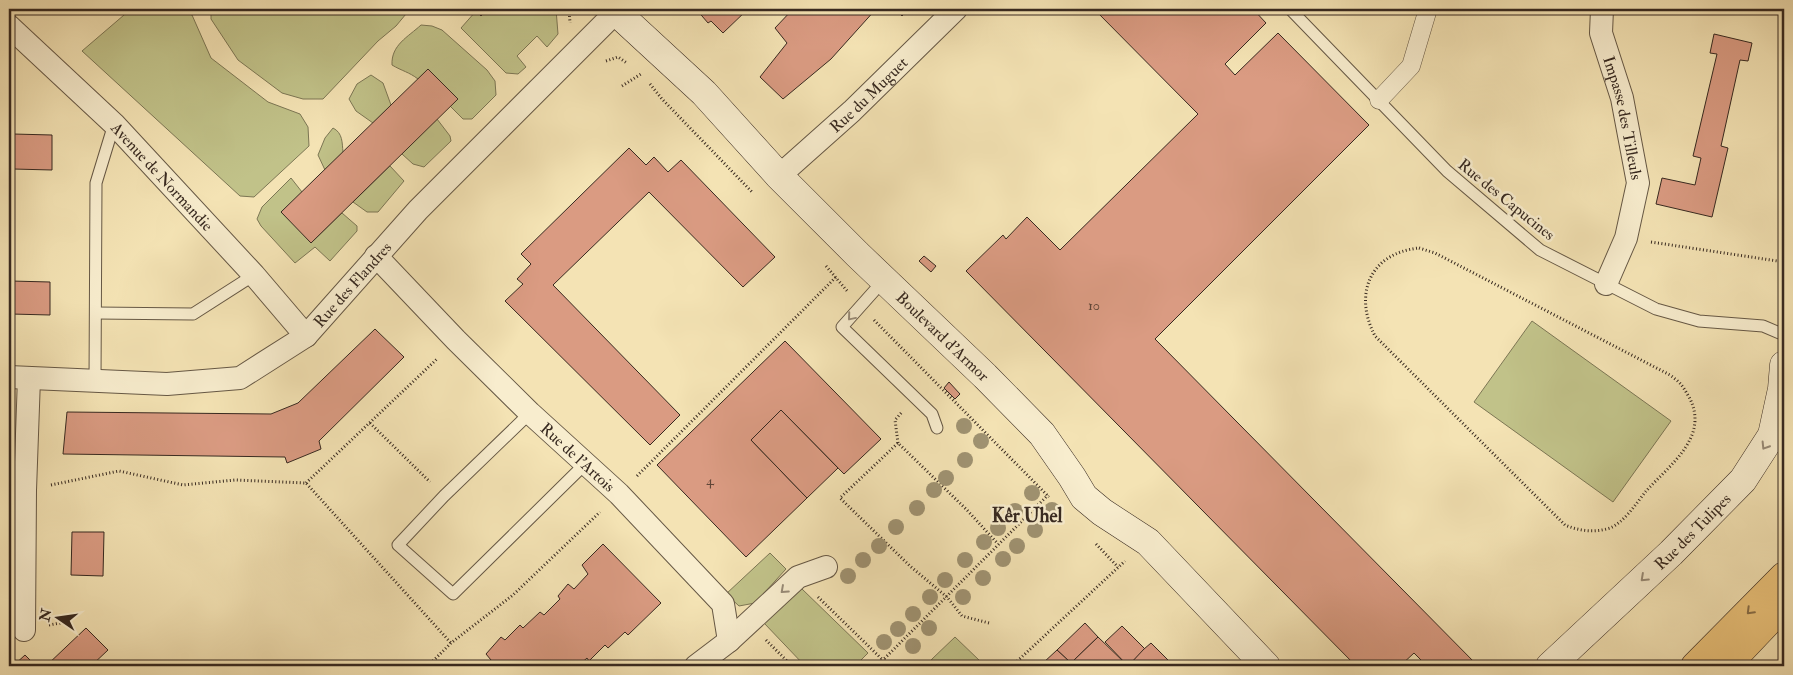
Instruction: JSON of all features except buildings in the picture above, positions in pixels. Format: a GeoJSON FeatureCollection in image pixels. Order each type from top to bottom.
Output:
{"type":"FeatureCollection","features":[{"type":"Feature","properties":{"kind":"main road","name":"Boulevard d'Armor"},"geometry":{"type":"LineString","coordinates":[[615,10],[704,93],[779,176],[1042,434],[1084,497],[1102,512],[1148,542],[1266,666]]}},
{"type":"Feature","properties":{"kind":"main road","name":"Rue des Tulipes"},"geometry":{"type":"LineString","coordinates":[[1550,666],[1671,554],[1743,480],[1772,435],[1782,389],[1784,365]]}},
{"type":"Feature","properties":{"kind":"main road"},"geometry":{"type":"LineString","coordinates":[[1695,666],[1784,576]]}},
{"type":"Feature","properties":{"kind":"main road"},"geometry":{"type":"LineString","coordinates":[[1726,666],[1784,605]]}},
{"type":"Feature","properties":{"kind":"street","name":"Rue du Muguet"},"geometry":{"type":"LineString","coordinates":[[779,176],[852,111],[956,9]]}},
{"type":"Feature","properties":{"kind":"street"},"geometry":{"type":"LineString","coordinates":[[1379,100],[1412,66],[1428,9]]}},
{"type":"Feature","properties":{"kind":"street","name":"Impasse des Tilleuls"},"geometry":{"type":"LineString","coordinates":[[1602,9],[1601,33],[1622,98],[1638,184],[1626,238],[1606,284]]}},
{"type":"Feature","properties":{"kind":"street","name":"Rue des Flandres"},"geometry":{"type":"LineString","coordinates":[[19,378],[166,384],[240,378],[306,336],[418,210],[579,49],[615,10]]}},
{"type":"Feature","properties":{"kind":"street","name":"Avenue de Normandie"},"geometry":{"type":"LineString","coordinates":[[9,26],[114,124],[254,275],[306,336]]}},
{"type":"Feature","properties":{"kind":"street","name":"Rue de l'Artois"},"geometry":{"type":"LineString","coordinates":[[376,256],[456,340],[530,413],[619,494],[722,604],[729,641]]}},
{"type":"Feature","properties":{"kind":"street"},"geometry":{"type":"LineString","coordinates":[[19,378],[25,490],[24,630]]}},
{"type":"Feature","properties":{"kind":"street"},"geometry":{"type":"LineString","coordinates":[[696,666],[729,641],[798,577],[826,567]]}},
{"type":"Feature","properties":{"kind":"lane","name":"Rue des Capucines"},"geometry":{"type":"LineString","coordinates":[[1290,9],[1447,171],[1540,250],[1656,309],[1699,321],[1763,326],[1784,335]]}},
{"type":"Feature","properties":{"kind":"lane"},"geometry":{"type":"LineString","coordinates":[[95,382],[96,183],[114,124]]}},
{"type":"Feature","properties":{"kind":"lane"},"geometry":{"type":"LineString","coordinates":[[96,313],[193,314],[254,275]]}},
{"type":"Feature","properties":{"kind":"lane"},"geometry":{"type":"LineString","coordinates":[[884,281],[842,327],[932,414],[937,428]]}},
{"type":"Feature","properties":{"kind":"lane"},"geometry":{"type":"LineString","coordinates":[[530,413],[444,496],[398,545],[454,594],[586,463]]}},
{"type":"Feature","properties":{"kind":"path"},"geometry":{"type":"LineString","coordinates":[[568,9],[570,27],[579,49],[594,64],[618,57],[641,74],[662,99],[758,198]]}},
{"type":"Feature","properties":{"kind":"path"},"geometry":{"type":"LineString","coordinates":[[1626,238],[1784,262]]}},
{"type":"Feature","properties":{"kind":"path"},"geometry":{"type":"LineString","coordinates":[[1419,248],[1435,252],[1670,375],[1682,384],[1694,406],[1696,420],[1692,436],[1688,444],[1617,524],[1598,531],[1574,529],[1565,526],[1550,512],[1375,336],[1368,322],[1364,301],[1367,286],[1375,271],[1385,259],[1395,253],[1419,248]]}},
{"type":"Feature","properties":{"kind":"path"},"geometry":{"type":"LineString","coordinates":[[428,666],[451,643],[513,595],[619,494],[857,254]]}},
{"type":"Feature","properties":{"kind":"path"},"geometry":{"type":"LineString","coordinates":[[824,262],[835,278],[860,306],[1054,502]]}},
{"type":"Feature","properties":{"kind":"path"},"geometry":{"type":"LineString","coordinates":[[306,483],[456,340]]}},
{"type":"Feature","properties":{"kind":"path"},"geometry":{"type":"LineString","coordinates":[[370,423],[444,496]]}},
{"type":"Feature","properties":{"kind":"path"},"geometry":{"type":"LineString","coordinates":[[989,623],[962,616],[947,597],[910,566],[840,498],[898,443],[967,510],[998,544]]}},
{"type":"Feature","properties":{"kind":"path"},"geometry":{"type":"LineString","coordinates":[[25,490],[119,471],[183,485],[235,480],[306,483],[451,643]]}},
{"type":"Feature","properties":{"kind":"path"},"geometry":{"type":"LineString","coordinates":[[877,666],[1047,495],[1072,477]]}},
{"type":"Feature","properties":{"kind":"path"},"geometry":{"type":"LineString","coordinates":[[1094,542],[1118,567]]}},
{"type":"Feature","properties":{"kind":"path"},"geometry":{"type":"LineString","coordinates":[[1012,666],[1118,567],[1148,542]]}},
{"type":"Feature","properties":{"kind":"path"},"geometry":{"type":"LineString","coordinates":[[798,577],[889,666]]}},
{"type":"Feature","properties":{"kind":"path"},"geometry":{"type":"LineString","coordinates":[[748,622],[792,666]]}},
{"type":"Feature","properties":{"kind":"path"},"geometry":{"type":"LineString","coordinates":[[883,661],[884,666]]}},
{"type":"Feature","properties":{"kind":"green space"},"geometry":{"type":"Polygon","coordinates":[[[131,9],[178,9],[192,15],[211,58],[268,102],[300,114],[308,127],[309,146],[254,197],[240,196],[82,51],[131,9]]]}},
{"type":"Feature","properties":{"kind":"green space"},"geometry":{"type":"Polygon","coordinates":[[[211,9],[405,9],[406,14],[323,99],[303,99],[282,93],[238,60],[211,19],[211,9]]]}},
{"type":"Feature","properties":{"kind":"green space"},"geometry":{"type":"Polygon","coordinates":[[[488,9],[556,9],[558,34],[547,47],[537,36],[517,56],[526,67],[518,74],[506,73],[461,28],[476,11],[481,16],[488,9]]]}},
{"type":"Feature","properties":{"kind":"green space"},"geometry":{"type":"Polygon","coordinates":[[[421,25],[432,26],[442,30],[487,70],[495,81],[496,95],[472,119],[463,119],[450,106],[457,99],[428,69],[418,79],[392,65],[392,58],[397,47],[421,25]]]}},
{"type":"Feature","properties":{"kind":"green space"},"geometry":{"type":"Polygon","coordinates":[[[371,75],[383,83],[391,105],[373,123],[356,111],[349,99],[357,84],[371,75]]]}},
{"type":"Feature","properties":{"kind":"green space"},"geometry":{"type":"Polygon","coordinates":[[[437,119],[450,136],[451,141],[424,167],[413,164],[402,154],[437,119]]]}},
{"type":"Feature","properties":{"kind":"green space"},"geometry":{"type":"Polygon","coordinates":[[[333,128],[340,135],[343,152],[325,170],[318,155],[325,138],[333,128]]]}},
{"type":"Feature","properties":{"kind":"green space"},"geometry":{"type":"Polygon","coordinates":[[[390,166],[404,181],[378,212],[367,212],[353,202],[390,166]]]}},
{"type":"Feature","properties":{"kind":"green space"},"geometry":{"type":"Polygon","coordinates":[[[291,178],[302,192],[311,243],[342,213],[357,226],[357,231],[330,261],[315,247],[295,263],[261,226],[257,219],[262,207],[291,178]]]}},
{"type":"Feature","properties":{"kind":"green space"},"geometry":{"type":"Polygon","coordinates":[[[1532,321],[1671,421],[1613,502],[1474,402],[1532,321]]]}},
{"type":"Feature","properties":{"kind":"green space"},"geometry":{"type":"Polygon","coordinates":[[[770,553],[786,569],[755,603],[739,606],[726,594],[770,553]]]}},
{"type":"Feature","properties":{"kind":"green space"},"geometry":{"type":"Polygon","coordinates":[[[801,588],[868,653],[855,666],[805,666],[764,623],[801,588]]]}},
{"type":"Feature","properties":{"kind":"green space"},"geometry":{"type":"Polygon","coordinates":[[[955,637],[980,661],[975,666],[927,666],[932,659],[955,637]]]}},
{"type":"Feature","properties":{"kind":"district","name":"Kêr Uhel"},"geometry":{"type":"Point","coordinates":[1027,515]}}]}
